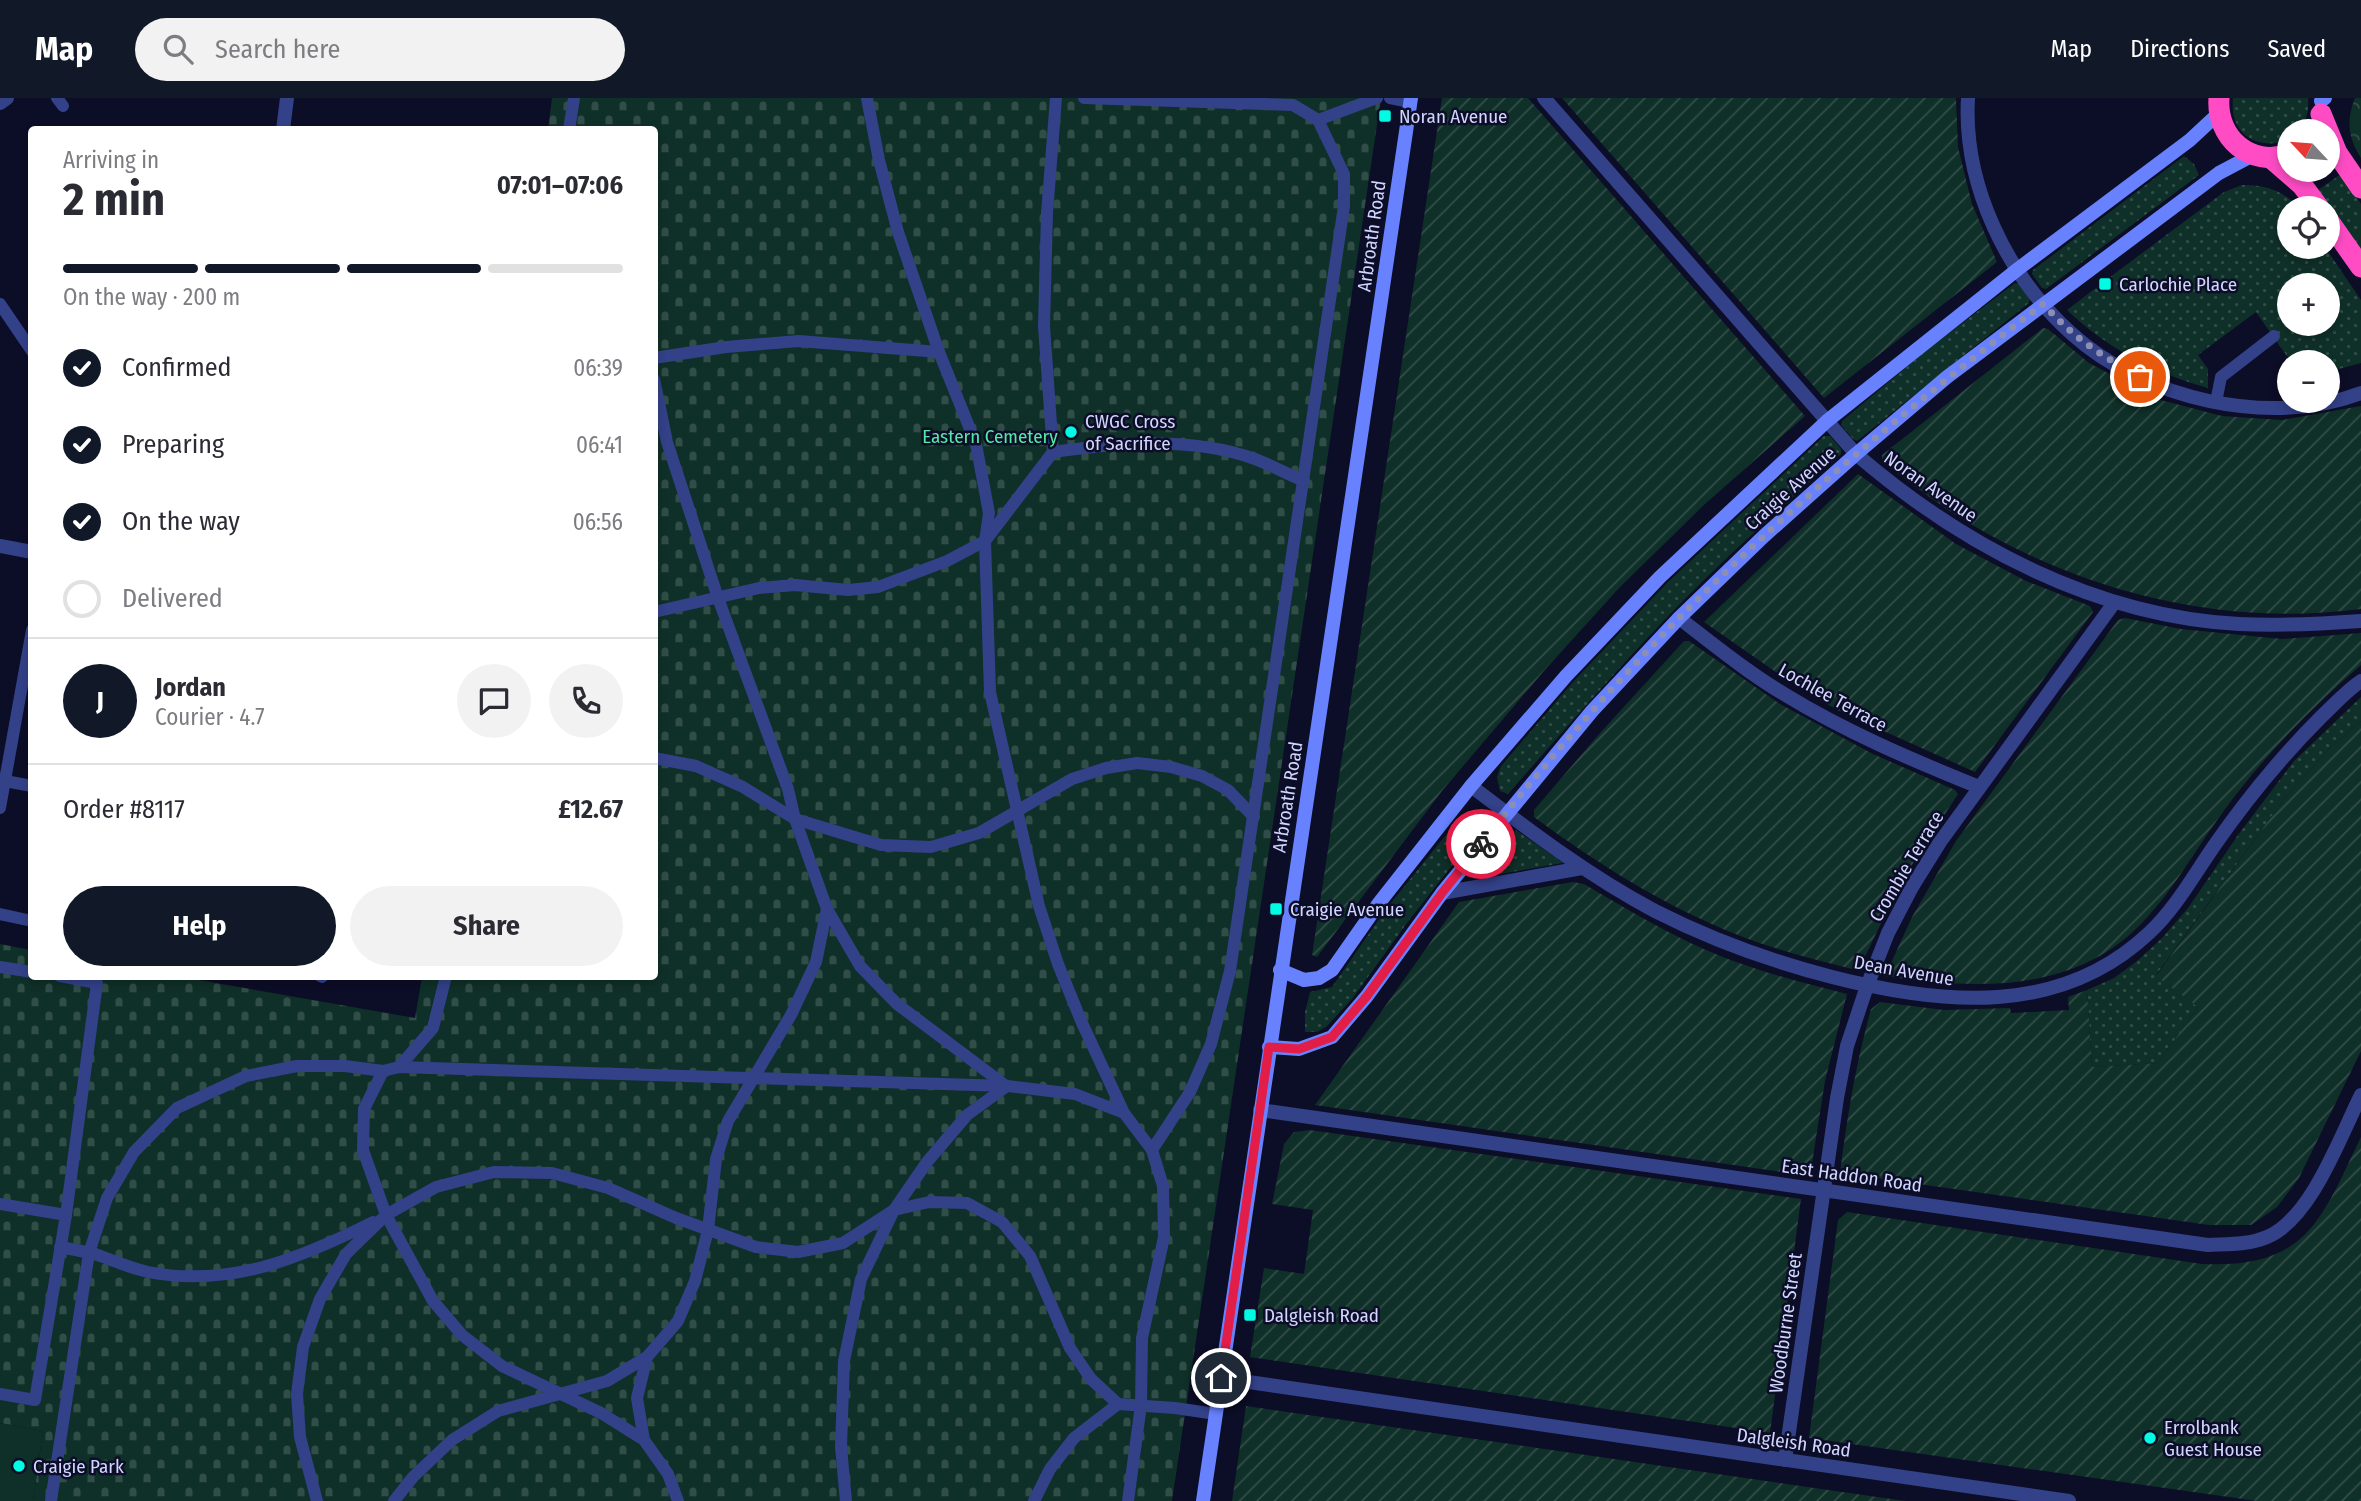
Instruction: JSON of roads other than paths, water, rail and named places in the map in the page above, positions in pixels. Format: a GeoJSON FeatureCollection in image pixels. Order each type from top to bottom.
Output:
{"type":"FeatureCollection","features":[{"type":"Feature","properties":{"kind":"highway"},"geometry":{"type":"LineString","coordinates":[[2219,105],[2222,127],[2240,149],[2271,156],[2310,196]]}},
{"type":"Feature","properties":{"kind":"highway"},"geometry":{"type":"LineString","coordinates":[[2320,108],[2337,153],[2361,188]]}},
{"type":"Feature","properties":{"kind":"highway"},"geometry":{"type":"LineString","coordinates":[[2340,237],[2361,267]]}},
{"type":"Feature","properties":{"kind":"street"},"geometry":{"type":"LineString","coordinates":[[0,103],[8,98]]}},
{"type":"Feature","properties":{"kind":"street"},"geometry":{"type":"LineString","coordinates":[[284,126],[287,98]]}},
{"type":"Feature","properties":{"kind":"street","name":"Noran Avenue"},"geometry":{"type":"LineString","coordinates":[[1544,98],[1856,454],[1892,485],[1944,522],[1998,553],[2052,579],[2114,603],[2175,616],[2238,624],[2309,625],[2361,621]]}},
{"type":"Feature","properties":{"kind":"street"},"geometry":{"type":"LineString","coordinates":[[1968,98],[1967,118],[1973,168],[1990,220],[2018,269],[2043,304],[2072,334],[2101,356],[2140,377],[2179,393],[2263,409],[2309,407],[2361,393]]}},
{"type":"Feature","properties":{"kind":"street","name":"Arbroath Road"},"geometry":{"type":"LineString","coordinates":[[1203,1501],[1410,100]]}},
{"type":"Feature","properties":{"kind":"street","name":"Craigie Avenue"},"geometry":{"type":"LineString","coordinates":[[1280,970],[1304,981],[1319,978],[1332,970],[1379,903],[1471,786],[1566,676],[1660,577],[1826,421],[2018,269],[2190,140],[2219,105]]}},
{"type":"Feature","properties":{"kind":"street","name":"Craigie Avenue"},"geometry":{"type":"LineString","coordinates":[[1269,1047],[1299,1049],[1332,1037],[1367,996],[1442,893],[1592,711],[1679,618],[1856,454],[1947,377],[2219,173],[2271,156]]}},
{"type":"Feature","properties":{"kind":"street"},"geometry":{"type":"LineString","coordinates":[[0,546],[28,551]]}},
{"type":"Feature","properties":{"kind":"street","name":"Crombie Terrace"},"geometry":{"type":"LineString","coordinates":[[1824,1190],[1847,1046],[1888,933],[1940,842],[2114,603]]}},
{"type":"Feature","properties":{"kind":"street","name":"Lochlee Terrace"},"geometry":{"type":"LineString","coordinates":[[1679,618],[1783,694],[1835,724],[1901,756],[1979,788]]}},
{"type":"Feature","properties":{"kind":"street","name":"Dean Avenue"},"geometry":{"type":"LineString","coordinates":[[1471,786],[1582,868],[1654,910],[1714,940],[1779,963],[1867,986],[1965,1000],[2012,996],[2051,989],[2090,974],[2124,956],[2152,930],[2285,753],[2361,681]]}},
{"type":"Feature","properties":{"kind":"street"},"geometry":{"type":"LineString","coordinates":[[1442,893],[1582,868]]}},
{"type":"Feature","properties":{"kind":"street","name":"East Haddon Road"},"geometry":{"type":"LineString","coordinates":[[1259,1110],[2208,1245],[2240,1244],[2268,1237],[2295,1217],[2312,1193],[2361,1096]]}},
{"type":"Feature","properties":{"kind":"street","name":"Woodburne Street"},"geometry":{"type":"LineString","coordinates":[[1785,1460],[1824,1190]]}},
{"type":"Feature","properties":{"kind":"street","name":"Dalgleish Road"},"geometry":{"type":"LineString","coordinates":[[1221,1378],[2069,1501]]}},
{"type":"Feature","properties":{"kind":"lane"},"geometry":{"type":"LineString","coordinates":[[570,126],[574,98]]}},
{"type":"Feature","properties":{"kind":"lane"},"geometry":{"type":"LineString","coordinates":[[867,98],[879,160],[898,232],[939,352],[976,444],[989,513],[985,541],[990,692],[1039,906],[1058,964],[1082,1023],[1124,1113],[1152,1150],[1163,1186],[1164,1237],[1142,1338],[1141,1405],[1128,1501]]}},
{"type":"Feature","properties":{"kind":"lane"},"geometry":{"type":"LineString","coordinates":[[658,611],[759,588],[795,585],[848,590],[878,587],[947,561],[985,541],[1053,452],[1044,326],[1047,213],[1056,98]]}},
{"type":"Feature","properties":{"kind":"lane"},"geometry":{"type":"LineString","coordinates":[[1084,98],[1293,105],[1318,120],[1344,174],[1344,206],[1230,971],[1211,1044],[1190,1092],[1152,1150]]}},
{"type":"Feature","properties":{"kind":"lane"},"geometry":{"type":"LineString","coordinates":[[1318,120],[1377,98]]}},
{"type":"Feature","properties":{"kind":"lane"},"geometry":{"type":"LineString","coordinates":[[1390,98],[1410,100]]}},
{"type":"Feature","properties":{"kind":"lane"},"geometry":{"type":"LineString","coordinates":[[0,304],[28,345]]}},
{"type":"Feature","properties":{"kind":"lane"},"geometry":{"type":"LineString","coordinates":[[2216,402],[2221,377],[2274,336]]}},
{"type":"Feature","properties":{"kind":"lane"},"geometry":{"type":"LineString","coordinates":[[658,357],[726,346],[799,341],[939,352]]}},
{"type":"Feature","properties":{"kind":"lane"},"geometry":{"type":"LineString","coordinates":[[658,398],[667,442],[718,598],[788,789],[795,819],[827,909],[860,966],[897,1004],[1007,1086]]}},
{"type":"Feature","properties":{"kind":"lane"},"geometry":{"type":"LineString","coordinates":[[1053,452],[1103,445],[1157,443],[1208,448],[1254,458],[1304,481]]}},
{"type":"Feature","properties":{"kind":"lane"},"geometry":{"type":"LineString","coordinates":[[0,808],[26,691],[28,671]]}},
{"type":"Feature","properties":{"kind":"lane"},"geometry":{"type":"LineString","coordinates":[[658,759],[696,766],[743,787],[795,819],[881,845],[931,847],[979,834],[1072,779],[1106,768],[1137,763],[1171,767],[1202,776],[1228,790],[1254,817]]}},
{"type":"Feature","properties":{"kind":"lane"},"geometry":{"type":"LineString","coordinates":[[5,782],[28,785]]}},
{"type":"Feature","properties":{"kind":"lane"},"geometry":{"type":"LineString","coordinates":[[394,1501],[452,1440],[498,1411],[607,1381],[647,1357],[678,1321],[695,1282],[708,1230],[716,1159],[728,1121],[790,1015],[816,962],[827,909]]}},
{"type":"Feature","properties":{"kind":"lane"},"geometry":{"type":"LineString","coordinates":[[0,915],[28,920]]}},
{"type":"Feature","properties":{"kind":"lane"},"geometry":{"type":"LineString","coordinates":[[0,967],[28,971]]}},
{"type":"Feature","properties":{"kind":"lane"},"geometry":{"type":"LineString","coordinates":[[0,1394],[34,1400],[66,1215],[97,983],[81,980]]}},
{"type":"Feature","properties":{"kind":"lane"},"geometry":{"type":"LineString","coordinates":[[399,1067],[433,1028],[445,980]]}},
{"type":"Feature","properties":{"kind":"lane"},"geometry":{"type":"LineString","coordinates":[[51,1501],[89,1253],[107,1198],[134,1152],[177,1108],[246,1076],[297,1066],[345,1066],[383,1071],[399,1067],[1007,1086],[1075,1094],[1124,1113]]}},
{"type":"Feature","properties":{"kind":"lane"},"geometry":{"type":"LineString","coordinates":[[383,1071],[364,1109],[363,1150],[386,1215],[433,1301],[461,1335],[502,1366],[601,1413],[644,1440],[668,1474],[678,1501]]}},
{"type":"Feature","properties":{"kind":"lane"},"geometry":{"type":"LineString","coordinates":[[846,1501],[841,1447],[844,1361],[861,1279],[894,1210],[927,1162],[967,1115],[1007,1086]]}},
{"type":"Feature","properties":{"kind":"lane"},"geometry":{"type":"LineString","coordinates":[[60,1247],[146,1271],[194,1277],[251,1272],[323,1247],[436,1187],[494,1172],[552,1173],[608,1188],[756,1247],[798,1252],[843,1243],[894,1210],[929,1202],[967,1203],[1002,1222],[1030,1256],[1070,1348],[1091,1379],[1118,1404]]}},
{"type":"Feature","properties":{"kind":"lane"},"geometry":{"type":"LineString","coordinates":[[0,1204],[66,1215]]}},
{"type":"Feature","properties":{"kind":"lane"},"geometry":{"type":"LineString","coordinates":[[317,1501],[300,1437],[297,1394],[303,1348],[320,1299],[346,1254],[386,1215]]}},
{"type":"Feature","properties":{"kind":"lane"},"geometry":{"type":"LineString","coordinates":[[644,1440],[637,1398],[647,1357]]}},
{"type":"Feature","properties":{"kind":"lane"},"geometry":{"type":"LineString","coordinates":[[1034,1501],[1050,1469],[1074,1438],[1118,1404],[1216,1414]]}},
{"type":"Feature","properties":{"kind":"place","name":"Noran Avenue"},"geometry":{"type":"Point","coordinates":[1385,116]}},
{"type":"Feature","properties":{"kind":"place","name":"Carlochie Place"},"geometry":{"type":"Point","coordinates":[2105,284]}},
{"type":"Feature","properties":{"kind":"place","name":"CWGC Cross of Sacrifice"},"geometry":{"type":"Point","coordinates":[1071,432]}},
{"type":"Feature","properties":{"kind":"place","name":"Craigie Avenue"},"geometry":{"type":"Point","coordinates":[1276,909]}},
{"type":"Feature","properties":{"kind":"place","name":"Dalgleish Road"},"geometry":{"type":"Point","coordinates":[1250,1315]}},
{"type":"Feature","properties":{"kind":"place","name":"Errolbank Guest House"},"geometry":{"type":"Point","coordinates":[2150,1438]}},
{"type":"Feature","properties":{"kind":"place","name":"Craigie Park"},"geometry":{"type":"Point","coordinates":[19,1466]}},
{"type":"Feature","properties":{"kind":"park label","name":"Eastern Cemetery"},"geometry":{"type":"Point","coordinates":[990,436]}}]}
